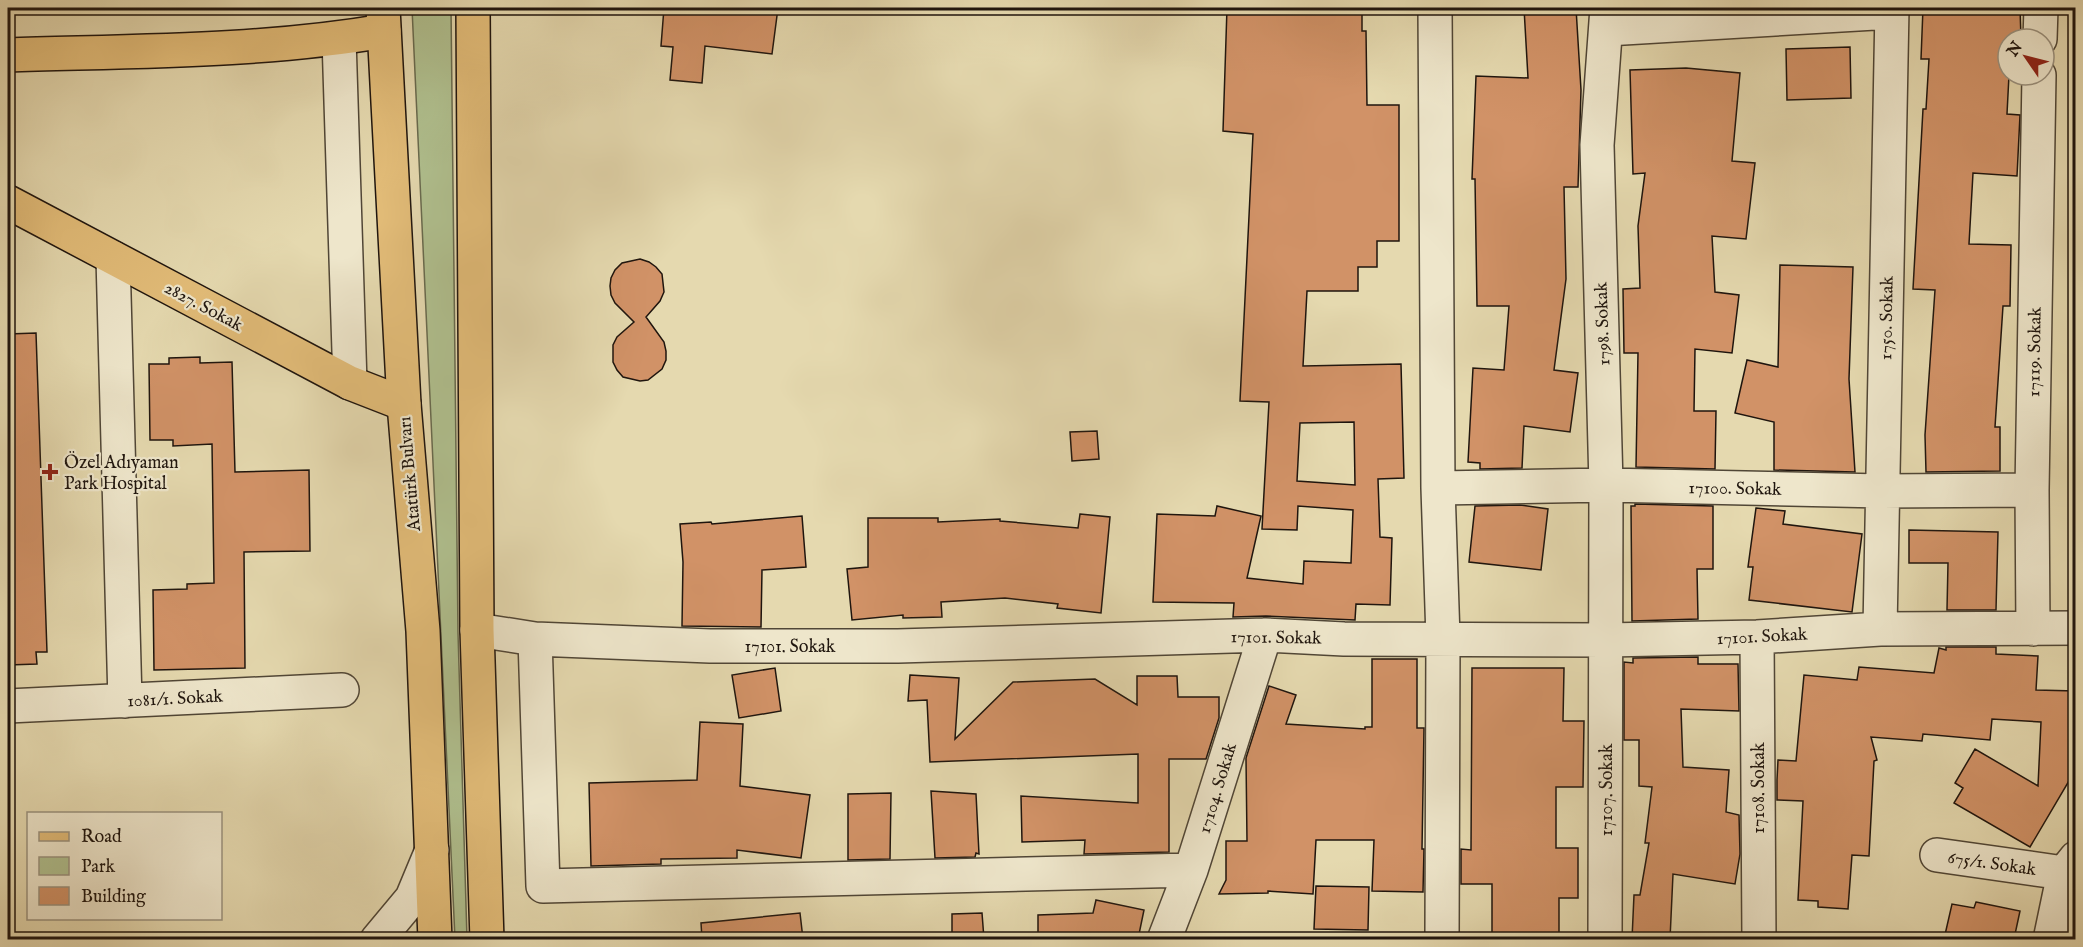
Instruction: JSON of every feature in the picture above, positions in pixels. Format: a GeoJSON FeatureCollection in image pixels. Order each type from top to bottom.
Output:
{"type":"FeatureCollection","features":[{"type":"Feature","properties":{"kind":"main road"},"geometry":{"type":"LineString","coordinates":[[473,8],[477,630],[488,939]]}},
{"type":"Feature","properties":{"kind":"main road"},"geometry":{"type":"LineString","coordinates":[[8,55],[259,47],[339,39],[384,19]]}},
{"type":"Feature","properties":{"kind":"main road","name":"Atatürk Bulvarı"},"geometry":{"type":"LineString","coordinates":[[384,19],[404,404],[423,632],[435,939]]}},
{"type":"Feature","properties":{"kind":"main road","name":"2827. Sokak"},"geometry":{"type":"LineString","coordinates":[[8,202],[350,383],[404,404]]}},
{"type":"Feature","properties":{"kind":"street"},"geometry":{"type":"LineString","coordinates":[[1435,8],[1438,488],[1443,639],[1442,939]]}},
{"type":"Feature","properties":{"kind":"street"},"geometry":{"type":"LineString","coordinates":[[2040,27],[2041,8]]}},
{"type":"Feature","properties":{"kind":"street"},"geometry":{"type":"LineString","coordinates":[[1607,18],[1892,10]]}},
{"type":"Feature","properties":{"kind":"street","name":"1750. Sokak"},"geometry":{"type":"LineString","coordinates":[[1880,629],[1892,10]]}},
{"type":"Feature","properties":{"kind":"street","name":"1798. Sokak"},"geometry":{"type":"LineString","coordinates":[[1607,18],[1597,145],[1606,485],[1607,640]]}},
{"type":"Feature","properties":{"kind":"street"},"geometry":{"type":"LineString","coordinates":[[339,39],[350,383]]}},
{"type":"Feature","properties":{"kind":"street","name":"17119. Sokak"},"geometry":{"type":"LineString","coordinates":[[2033,629],[2032,490],[2039,87]]}},
{"type":"Feature","properties":{"kind":"street"},"geometry":{"type":"LineString","coordinates":[[113,258],[125,700]]}},
{"type":"Feature","properties":{"kind":"street","name":"17100. Sokak"},"geometry":{"type":"LineString","coordinates":[[1438,488],[1606,485],[1882,491],[2032,490]]}},
{"type":"Feature","properties":{"kind":"street","name":"17101. Sokak"},"geometry":{"type":"LineString","coordinates":[[477,630],[535,639],[710,646],[898,646],[1265,635],[1344,639],[1607,640],[1757,637],[1880,629],[2076,628]]}},
{"type":"Feature","properties":{"kind":"street","name":"17104. Sokak"},"geometry":{"type":"LineString","coordinates":[[1164,939],[1191,870],[1265,635]]}},
{"type":"Feature","properties":{"kind":"street","name":"17108. Sokak"},"geometry":{"type":"LineString","coordinates":[[1757,637],[1759,939]]}},
{"type":"Feature","properties":{"kind":"street"},"geometry":{"type":"LineString","coordinates":[[535,639],[543,886],[1191,870]]}},
{"type":"Feature","properties":{"kind":"street","name":"17107. Sokak"},"geometry":{"type":"LineString","coordinates":[[1605,939],[1607,640]]}},
{"type":"Feature","properties":{"kind":"street","name":"1081/1. Sokak"},"geometry":{"type":"LineString","coordinates":[[8,706],[342,690]]}},
{"type":"Feature","properties":{"kind":"street"},"geometry":{"type":"LineString","coordinates":[[377,939],[412,898],[432,850]]}},
{"type":"Feature","properties":{"kind":"street","name":"675/1. Sokak"},"geometry":{"type":"LineString","coordinates":[[1937,855],[2070,866]]}},
{"type":"Feature","properties":{"kind":"street"},"geometry":{"type":"LineString","coordinates":[[2050,939],[2070,866]]}},
{"type":"Feature","properties":{"kind":"green space"},"geometry":{"type":"Polygon","coordinates":[[[412,8],[451,8],[458,633],[467,939],[455,939],[412,8]]]}},
{"type":"Feature","properties":{"kind":"building"},"geometry":{"type":"Polygon","coordinates":[[[664,8],[778,8],[772,54],[705,46],[702,83],[670,80],[673,47],[661,46],[664,8]]]}},
{"type":"Feature","properties":{"kind":"building"},"geometry":{"type":"Polygon","coordinates":[[[1227,8],[1362,8],[1362,31],[1366,31],[1367,105],[1399,105],[1399,241],[1377,241],[1377,267],[1358,267],[1358,291],[1307,291],[1303,366],[1401,364],[1404,478],[1378,479],[1380,537],[1392,538],[1390,605],[1356,604],[1355,620],[1266,616],[1233,617],[1234,603],[1153,602],[1157,514],[1215,516],[1217,506],[1261,516],[1247,578],[1303,584],[1304,561],[1351,563],[1353,510],[1298,506],[1297,530],[1262,529],[1269,402],[1240,401],[1253,134],[1223,131],[1227,8]],[[1354,422],[1300,423],[1297,481],[1355,485],[1354,422]]]}},
{"type":"Feature","properties":{"kind":"building"},"geometry":{"type":"Polygon","coordinates":[[[1524,8],[1576,8],[1581,90],[1578,187],[1564,187],[1566,279],[1554,370],[1578,373],[1570,432],[1524,426],[1522,468],[1480,469],[1480,463],[1468,462],[1473,368],[1504,370],[1509,306],[1477,306],[1475,179],[1472,179],[1476,76],[1528,78],[1524,8]]]}},
{"type":"Feature","properties":{"kind":"building"},"geometry":{"type":"Polygon","coordinates":[[[1923,8],[2020,8],[2021,27],[1996,27],[1996,87],[2008,87],[2007,114],[2020,115],[2017,176],[1973,173],[1969,244],[2011,245],[2010,306],[2003,306],[1995,427],[2000,427],[2000,471],[1926,472],[1925,435],[1935,290],[1913,289],[1923,109],[1926,109],[1929,59],[1921,59],[1923,8]]]}},
{"type":"Feature","properties":{"kind":"building"},"geometry":{"type":"Polygon","coordinates":[[[1850,47],[1851,98],[1787,100],[1786,49],[1850,47]]]}},
{"type":"Feature","properties":{"kind":"building"},"geometry":{"type":"Polygon","coordinates":[[[1686,68],[1740,73],[1732,161],[1755,163],[1746,239],[1712,236],[1715,292],[1739,295],[1732,353],[1695,349],[1694,411],[1716,411],[1715,469],[1636,467],[1638,353],[1624,353],[1623,289],[1640,288],[1638,226],[1645,173],[1633,174],[1630,70],[1686,68]]]}},
{"type":"Feature","properties":{"kind":"building"},"geometry":{"type":"Polygon","coordinates":[[[640,259],[649,262],[662,274],[664,292],[660,301],[646,317],[664,342],[666,360],[662,369],[648,380],[640,381],[623,377],[613,362],[613,345],[617,337],[634,322],[615,303],[610,286],[615,270],[622,263],[640,259]]]}},
{"type":"Feature","properties":{"kind":"building"},"geometry":{"type":"Polygon","coordinates":[[[1780,265],[1853,267],[1849,379],[1855,472],[1774,470],[1774,422],[1735,413],[1747,360],[1778,367],[1780,265]]]}},
{"type":"Feature","properties":{"kind":"building"},"geometry":{"type":"Polygon","coordinates":[[[36,333],[47,652],[36,652],[37,664],[8,665],[8,334],[36,333]]]}},
{"type":"Feature","properties":{"kind":"building"},"geometry":{"type":"Polygon","coordinates":[[[200,357],[200,363],[232,362],[235,472],[309,470],[310,551],[244,552],[245,668],[154,670],[153,590],[187,589],[187,584],[214,583],[212,444],[173,446],[173,440],[150,440],[149,364],[169,364],[169,358],[200,357]]]}},
{"type":"Feature","properties":{"kind":"building"},"geometry":{"type":"Polygon","coordinates":[[[1097,431],[1099,459],[1072,461],[1070,432],[1097,431]]]}},
{"type":"Feature","properties":{"kind":"building"},"geometry":{"type":"Polygon","coordinates":[[[1635,504],[1713,506],[1713,569],[1697,569],[1698,619],[1632,621],[1631,506],[1635,504]]]}},
{"type":"Feature","properties":{"kind":"building"},"geometry":{"type":"Polygon","coordinates":[[[1520,505],[1548,509],[1541,570],[1469,562],[1475,506],[1520,505]]]}},
{"type":"Feature","properties":{"kind":"building"},"geometry":{"type":"Polygon","coordinates":[[[1756,508],[1785,511],[1783,524],[1862,534],[1852,612],[1749,600],[1753,567],[1748,567],[1756,508]]]}},
{"type":"Feature","properties":{"kind":"building"},"geometry":{"type":"Polygon","coordinates":[[[1080,514],[1110,517],[1101,613],[1057,608],[1058,604],[1005,598],[941,602],[942,617],[903,618],[903,615],[852,620],[847,569],[868,567],[868,518],[938,518],[938,522],[1000,519],[1000,521],[1078,528],[1080,514]]]}},
{"type":"Feature","properties":{"kind":"building"},"geometry":{"type":"Polygon","coordinates":[[[802,516],[806,567],[762,570],[761,627],[682,626],[683,562],[680,524],[711,522],[712,524],[802,516]]]}},
{"type":"Feature","properties":{"kind":"building"},"geometry":{"type":"Polygon","coordinates":[[[1909,530],[1998,532],[1996,610],[1947,610],[1948,563],[1909,563],[1909,530]]]}},
{"type":"Feature","properties":{"kind":"building"},"geometry":{"type":"Polygon","coordinates":[[[1946,647],[1996,647],[1996,654],[2038,656],[2036,690],[2076,691],[2076,769],[2030,847],[1954,803],[1963,788],[1955,783],[1975,749],[2038,786],[2041,722],[1992,719],[1990,740],[1923,734],[1922,741],[1871,737],[1877,760],[1874,761],[1869,856],[1852,855],[1848,909],[1818,907],[1818,901],[1798,900],[1803,801],[1777,800],[1777,780],[1778,760],[1796,761],[1804,675],[1857,680],[1859,667],[1934,673],[1939,648],[1946,650],[1946,647]]]}},
{"type":"Feature","properties":{"kind":"building"},"geometry":{"type":"Polygon","coordinates":[[[1698,657],[1698,664],[1738,664],[1739,711],[1681,709],[1683,767],[1729,770],[1726,812],[1739,815],[1740,854],[1735,884],[1673,874],[1670,939],[1632,939],[1634,895],[1640,895],[1649,843],[1645,843],[1652,787],[1639,786],[1639,740],[1624,740],[1624,662],[1633,663],[1633,658],[1698,657]]]}},
{"type":"Feature","properties":{"kind":"building"},"geometry":{"type":"Polygon","coordinates":[[[1372,659],[1417,659],[1417,728],[1424,728],[1423,892],[1372,891],[1374,840],[1316,840],[1313,894],[1268,891],[1268,893],[1219,894],[1226,880],[1226,841],[1247,841],[1246,758],[1269,686],[1296,695],[1286,724],[1365,729],[1365,727],[1372,727],[1372,659]]]}},
{"type":"Feature","properties":{"kind":"building"},"geometry":{"type":"Polygon","coordinates":[[[775,668],[781,711],[739,718],[732,675],[775,668]]]}},
{"type":"Feature","properties":{"kind":"building"},"geometry":{"type":"Polygon","coordinates":[[[1472,668],[1564,668],[1563,721],[1584,721],[1583,787],[1556,787],[1556,848],[1578,848],[1578,898],[1559,898],[1559,939],[1492,939],[1492,884],[1461,884],[1461,849],[1471,850],[1472,668]]]}},
{"type":"Feature","properties":{"kind":"building"},"geometry":{"type":"Polygon","coordinates":[[[910,675],[959,678],[955,739],[1013,682],[1095,679],[1137,705],[1137,676],[1177,676],[1178,697],[1219,697],[1219,718],[1206,759],[1169,759],[1169,852],[1084,854],[1085,840],[1022,842],[1021,796],[1138,803],[1138,754],[930,762],[927,700],[908,701],[910,675]]]}},
{"type":"Feature","properties":{"kind":"building"},"geometry":{"type":"Polygon","coordinates":[[[700,722],[743,724],[740,786],[810,795],[801,858],[737,850],[737,858],[661,859],[661,864],[591,866],[589,783],[697,780],[700,722]]]}},
{"type":"Feature","properties":{"kind":"building"},"geometry":{"type":"Polygon","coordinates":[[[931,791],[976,794],[979,854],[976,853],[975,857],[935,858],[931,791]]]}},
{"type":"Feature","properties":{"kind":"building"},"geometry":{"type":"Polygon","coordinates":[[[891,793],[890,859],[848,860],[848,794],[891,793]]]}},
{"type":"Feature","properties":{"kind":"building"},"geometry":{"type":"Polygon","coordinates":[[[1316,886],[1369,887],[1368,930],[1314,929],[1316,886]]]}},
{"type":"Feature","properties":{"kind":"building"},"geometry":{"type":"Polygon","coordinates":[[[1096,900],[1144,910],[1138,939],[1112,939],[1084,934],[1083,939],[1038,939],[1038,915],[1093,913],[1096,900]]]}},
{"type":"Feature","properties":{"kind":"building"},"geometry":{"type":"Polygon","coordinates":[[[1976,902],[2020,911],[2014,939],[1944,939],[1952,904],[1974,908],[1976,902]]]}},
{"type":"Feature","properties":{"kind":"building"},"geometry":{"type":"Polygon","coordinates":[[[800,913],[803,939],[702,939],[701,923],[800,913]]]}},
{"type":"Feature","properties":{"kind":"building"},"geometry":{"type":"Polygon","coordinates":[[[982,913],[984,939],[952,939],[952,914],[982,913]]]}},
{"type":"Feature","properties":{"kind":"place","name":"Özel Adıyaman Park Hospital"},"geometry":{"type":"Point","coordinates":[50,472]}}]}
